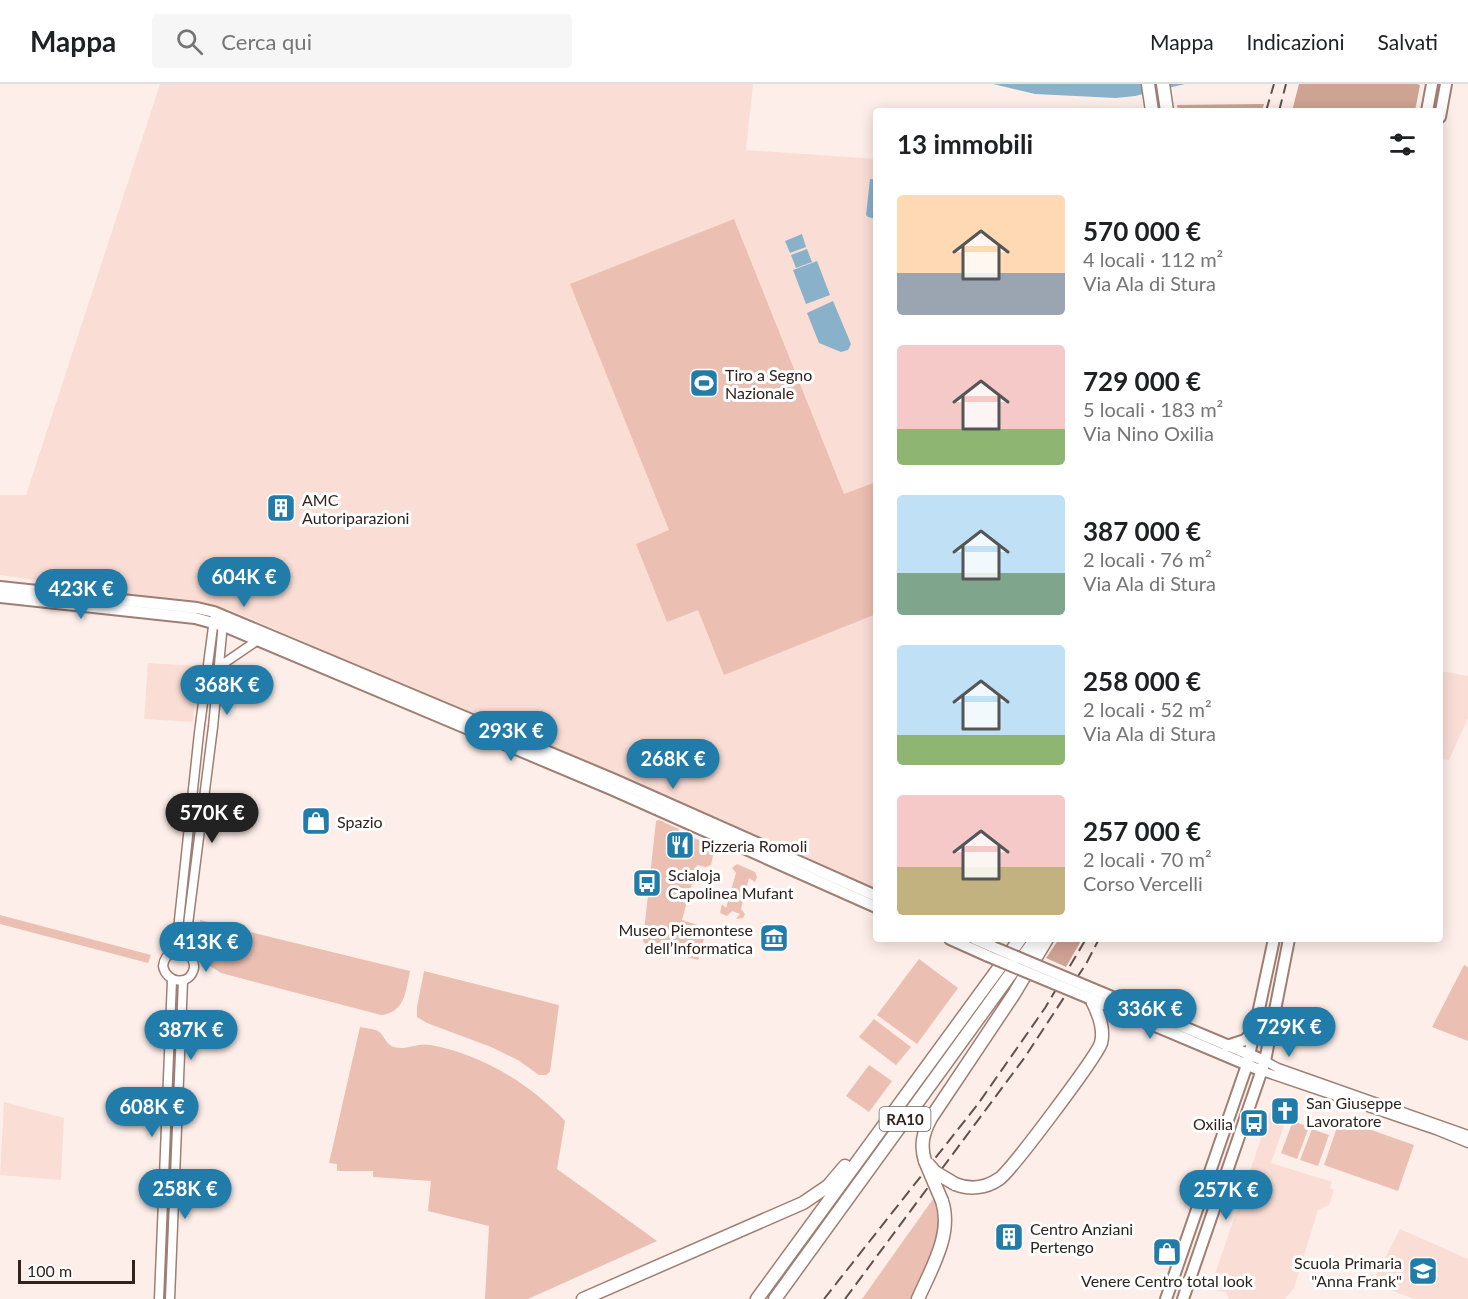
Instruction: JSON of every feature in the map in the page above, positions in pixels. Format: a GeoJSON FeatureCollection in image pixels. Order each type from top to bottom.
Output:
{"type":"FeatureCollection","features":[{"type":"Feature","properties":{"kind":"highway"},"geometry":{"type":"LineString","coordinates":[[1148,84],[1152,107]]}},
{"type":"Feature","properties":{"kind":"highway"},"geometry":{"type":"LineString","coordinates":[[1163,84],[1167,108]]}},
{"type":"Feature","properties":{"kind":"highway","name":"RA10"},"geometry":{"type":"LineString","coordinates":[[757,1299],[1018,942]]}},
{"type":"Feature","properties":{"kind":"highway","name":"RA10"},"geometry":{"type":"LineString","coordinates":[[775,1299],[1034,942]]}},
{"type":"Feature","properties":{"kind":"highway","name":"RA10"},"geometry":{"type":"LineString","coordinates":[[918,1299],[942,1242],[946,1226],[942,1201],[925,1161],[923,1134],[931,1118],[1014,994],[1045,942]]}},
{"type":"Feature","properties":{"kind":"highway"},"geometry":{"type":"LineString","coordinates":[[925,1161],[935,1172],[963,1187],[980,1187],[1002,1177],[1098,1050],[1102,1034],[1097,1010],[1091,996]]}},
{"type":"Feature","properties":{"kind":"highway","name":"RA10"},"geometry":{"type":"LineString","coordinates":[[583,1299],[756,1225],[820,1193],[837,1177],[926,1067]]}},
{"type":"Feature","properties":{"kind":"main road"},"geometry":{"type":"LineString","coordinates":[[1428,108],[1432,84]]}},
{"type":"Feature","properties":{"kind":"main road"},"geometry":{"type":"LineString","coordinates":[[1442,108],[1446,84]]}},
{"type":"Feature","properties":{"kind":"main road"},"geometry":{"type":"LineString","coordinates":[[0,587],[196,608],[258,640],[611,789],[873,906]]}},
{"type":"Feature","properties":{"kind":"main road"},"geometry":{"type":"LineString","coordinates":[[0,597],[218,619],[615,780],[873,895]]}},
{"type":"Feature","properties":{"kind":"main road"},"geometry":{"type":"LineString","coordinates":[[960,942],[991,951],[1091,996],[1264,1066]]}},
{"type":"Feature","properties":{"kind":"main road"},"geometry":{"type":"LineString","coordinates":[[979,942],[991,951]]}},
{"type":"Feature","properties":{"kind":"main road"},"geometry":{"type":"LineString","coordinates":[[1166,1299],[1248,1060],[1273,942]]}},
{"type":"Feature","properties":{"kind":"main road"},"geometry":{"type":"LineString","coordinates":[[1183,1299],[1264,1066],[1288,942]]}},
{"type":"Feature","properties":{"kind":"main road"},"geometry":{"type":"LineString","coordinates":[[1091,996],[1227,1046],[1248,1060]]}},
{"type":"Feature","properties":{"kind":"main road"},"geometry":{"type":"LineString","coordinates":[[1227,1046],[1245,1040],[1256,1029]]}},
{"type":"Feature","properties":{"kind":"street"},"geometry":{"type":"LineString","coordinates":[[189,956],[186,940],[220,666],[218,619]]}},
{"type":"Feature","properties":{"kind":"street"},"geometry":{"type":"LineString","coordinates":[[173,952],[178,929],[199,733],[218,619]]}},
{"type":"Feature","properties":{"kind":"street"},"geometry":{"type":"LineString","coordinates":[[220,666],[258,640]]}},
{"type":"Feature","properties":{"kind":"street"},"geometry":{"type":"LineString","coordinates":[[170,1299],[183,981],[193,972],[194,963],[184,952],[173,952],[166,957],[163,966],[166,975],[172,980],[183,981]]}},
{"type":"Feature","properties":{"kind":"street"},"geometry":{"type":"LineString","coordinates":[[159,1299],[172,980]]}},
{"type":"Feature","properties":{"kind":"street"},"geometry":{"type":"LineString","coordinates":[[1264,1066],[1278,1068],[1468,1135]]}},
{"type":"Feature","properties":{"kind":"street"},"geometry":{"type":"LineString","coordinates":[[1264,1066],[1468,1143]]}},
{"type":"Feature","properties":{"kind":"shaded area"},"geometry":{"type":"Polygon","coordinates":[[[160,84],[753,84],[746,150],[873,159],[873,889],[228,609],[0,575],[0,495],[26,495],[160,84]]]}},
{"type":"Feature","properties":{"kind":"shaded area"},"geometry":{"type":"Polygon","coordinates":[[[1299,84],[1420,85],[1416,108],[1293,108],[1299,84]]]}},
{"type":"Feature","properties":{"kind":"shaded area"},"geometry":{"type":"Polygon","coordinates":[[[1264,104],[1263,108],[1178,108],[1177,105],[1264,104]]]}},
{"type":"Feature","properties":{"kind":"shaded area","name":"Tiro a Segno Nazionale"},"geometry":{"type":"Polygon","coordinates":[[[734,219],[844,494],[873,483],[873,615],[724,675],[698,610],[667,622],[636,544],[669,530],[570,284],[734,219]]]}},
{"type":"Feature","properties":{"kind":"shaded area"},"geometry":{"type":"Polygon","coordinates":[[[148,663],[197,666],[193,722],[144,719],[148,663]]]}},
{"type":"Feature","properties":{"kind":"shaded area"},"geometry":{"type":"Polygon","coordinates":[[[1443,672],[1468,676],[1468,718],[1449,760],[1443,759],[1443,672]]]}},
{"type":"Feature","properties":{"kind":"shaded area"},"geometry":{"type":"Polygon","coordinates":[[[659,820],[679,829],[673,850],[686,854],[691,837],[715,846],[711,865],[706,867],[697,865],[682,920],[707,928],[698,960],[647,946],[643,941],[656,821],[659,820]]]}},
{"type":"Feature","properties":{"kind":"shaded area"},"geometry":{"type":"Polygon","coordinates":[[[737,864],[755,872],[757,877],[755,882],[749,878],[741,909],[745,914],[743,918],[736,919],[740,914],[732,911],[727,916],[720,913],[722,904],[726,908],[736,873],[732,868],[737,864]]]}},
{"type":"Feature","properties":{"kind":"shaded area"},"geometry":{"type":"Polygon","coordinates":[[[0,915],[151,955],[148,963],[0,924],[0,915]]]}},
{"type":"Feature","properties":{"kind":"shaded area"},"geometry":{"type":"Polygon","coordinates":[[[200,920],[410,971],[403,999],[395,1010],[381,1015],[221,973],[196,957],[200,920]]]}},
{"type":"Feature","properties":{"kind":"shaded area"},"geometry":{"type":"Polygon","coordinates":[[[1057,942],[1080,942],[1066,967],[1046,958],[1057,942]]]}},
{"type":"Feature","properties":{"kind":"shaded area"},"geometry":{"type":"Polygon","coordinates":[[[919,959],[958,988],[917,1044],[877,1015],[919,959]]]}},
{"type":"Feature","properties":{"kind":"shaded area"},"geometry":{"type":"Polygon","coordinates":[[[1464,965],[1468,967],[1468,1041],[1432,1027],[1464,965]]]}},
{"type":"Feature","properties":{"kind":"shaded area"},"geometry":{"type":"Polygon","coordinates":[[[424,971],[559,1005],[550,1072],[546,1075],[539,1075],[518,1060],[491,1047],[427,1023],[417,1017],[424,971]]]}},
{"type":"Feature","properties":{"kind":"shaded area"},"geometry":{"type":"Polygon","coordinates":[[[874,1019],[911,1047],[896,1065],[859,1037],[874,1019]]]}},
{"type":"Feature","properties":{"kind":"shaded area"},"geometry":{"type":"Polygon","coordinates":[[[360,1027],[378,1031],[394,1047],[403,1048],[426,1044],[468,1056],[504,1072],[520,1083],[565,1121],[557,1169],[657,1241],[528,1299],[485,1299],[489,1226],[428,1211],[431,1181],[373,1177],[373,1171],[337,1171],[337,1164],[329,1163],[360,1027]]]}},
{"type":"Feature","properties":{"kind":"shaded area"},"geometry":{"type":"Polygon","coordinates":[[[869,1065],[892,1081],[869,1112],[846,1096],[869,1065]]]}},
{"type":"Feature","properties":{"kind":"shaded area"},"geometry":{"type":"Polygon","coordinates":[[[4,1102],[64,1118],[61,1180],[0,1175],[4,1102]]]}},
{"type":"Feature","properties":{"kind":"shaded area"},"geometry":{"type":"Polygon","coordinates":[[[1271,1109],[1287,1117],[1271,1163],[1332,1182],[1330,1188],[1334,1190],[1329,1205],[1318,1210],[1294,1288],[1285,1299],[1229,1299],[1226,1292],[1217,1291],[1212,1283],[1271,1109]]]}},
{"type":"Feature","properties":{"kind":"shaded area"},"geometry":{"type":"Polygon","coordinates":[[[1340,1119],[1414,1145],[1398,1191],[1324,1165],[1340,1119]]]}},
{"type":"Feature","properties":{"kind":"shaded area"},"geometry":{"type":"Polygon","coordinates":[[[1293,1121],[1309,1127],[1297,1159],[1281,1153],[1293,1121]]]}},
{"type":"Feature","properties":{"kind":"shaded area"},"geometry":{"type":"Polygon","coordinates":[[[1312,1129],[1329,1135],[1318,1166],[1300,1160],[1312,1129]]]}},
{"type":"Feature","properties":{"kind":"shaded area"},"geometry":{"type":"Polygon","coordinates":[[[933,1199],[938,1211],[938,1236],[930,1263],[914,1299],[862,1299],[933,1199]]]}},
{"type":"Feature","properties":{"kind":"shaded area","name":"Scuola Primaria \"Anna Frank\""},"geometry":{"type":"Polygon","coordinates":[[[1400,1229],[1468,1259],[1468,1299],[1414,1299],[1372,1283],[1400,1229]]]}},
{"type":"Feature","properties":{"kind":"water"},"geometry":{"type":"Polygon","coordinates":[[[993,84],[1185,84],[1135,96],[1116,98],[1035,94],[993,84]]]}},
{"type":"Feature","properties":{"kind":"water"},"geometry":{"type":"Polygon","coordinates":[[[870,179],[873,179],[873,218],[866,215],[870,179]]]}},
{"type":"Feature","properties":{"kind":"water"},"geometry":{"type":"Polygon","coordinates":[[[802,234],[806,247],[790,253],[785,241],[802,234]]]}},
{"type":"Feature","properties":{"kind":"water"},"geometry":{"type":"Polygon","coordinates":[[[807,249],[812,262],[796,268],[791,255],[807,249]]]}},
{"type":"Feature","properties":{"kind":"water"},"geometry":{"type":"Polygon","coordinates":[[[817,261],[830,295],[806,304],[793,270],[817,261]]]}},
{"type":"Feature","properties":{"kind":"water"},"geometry":{"type":"Polygon","coordinates":[[[833,301],[851,344],[848,350],[841,352],[819,343],[807,313],[833,301]]]}},
{"type":"Feature","properties":{"kind":"railway"},"geometry":{"type":"LineString","coordinates":[[1267,108],[1274,84]]}},
{"type":"Feature","properties":{"kind":"railway"},"geometry":{"type":"LineString","coordinates":[[1280,108],[1286,84]]}},
{"type":"Feature","properties":{"kind":"railway"},"geometry":{"type":"LineString","coordinates":[[824,1299],[978,1104],[1045,1008],[1084,942]]}},
{"type":"Feature","properties":{"kind":"railway"},"geometry":{"type":"LineString","coordinates":[[845,1299],[1025,1057],[1086,964],[1097,942]]}},
{"type":"Feature","properties":{"kind":"place","name":"Tiro a Segno Nazionale"},"geometry":{"type":"Point","coordinates":[704,383]}},
{"type":"Feature","properties":{"kind":"place","name":"AMC Autoriparazioni"},"geometry":{"type":"Point","coordinates":[281,508]}},
{"type":"Feature","properties":{"kind":"place","name":"Spazio"},"geometry":{"type":"Point","coordinates":[316,821]}},
{"type":"Feature","properties":{"kind":"place","name":"Pizzeria Romoli"},"geometry":{"type":"Point","coordinates":[680,845]}},
{"type":"Feature","properties":{"kind":"place","name":"Scialoja Capolinea Mufant"},"geometry":{"type":"Point","coordinates":[647,883]}},
{"type":"Feature","properties":{"kind":"place","name":"Museo Piemontese dell’Informatica"},"geometry":{"type":"Point","coordinates":[774,938]}},
{"type":"Feature","properties":{"kind":"place","name":"San Giuseppe Lavoratore"},"geometry":{"type":"Point","coordinates":[1285,1111]}},
{"type":"Feature","properties":{"kind":"place","name":"Oxilia"},"geometry":{"type":"Point","coordinates":[1254,1123]}},
{"type":"Feature","properties":{"kind":"place","name":"Centro Anziani Pertengo"},"geometry":{"type":"Point","coordinates":[1009,1237]}},
{"type":"Feature","properties":{"kind":"place","name":"Venere Centro total look"},"geometry":{"type":"Point","coordinates":[1167,1252]}},
{"type":"Feature","properties":{"kind":"place","name":"Scuola Primaria \"Anna Frank\""},"geometry":{"type":"Point","coordinates":[1423,1271]}}]}
